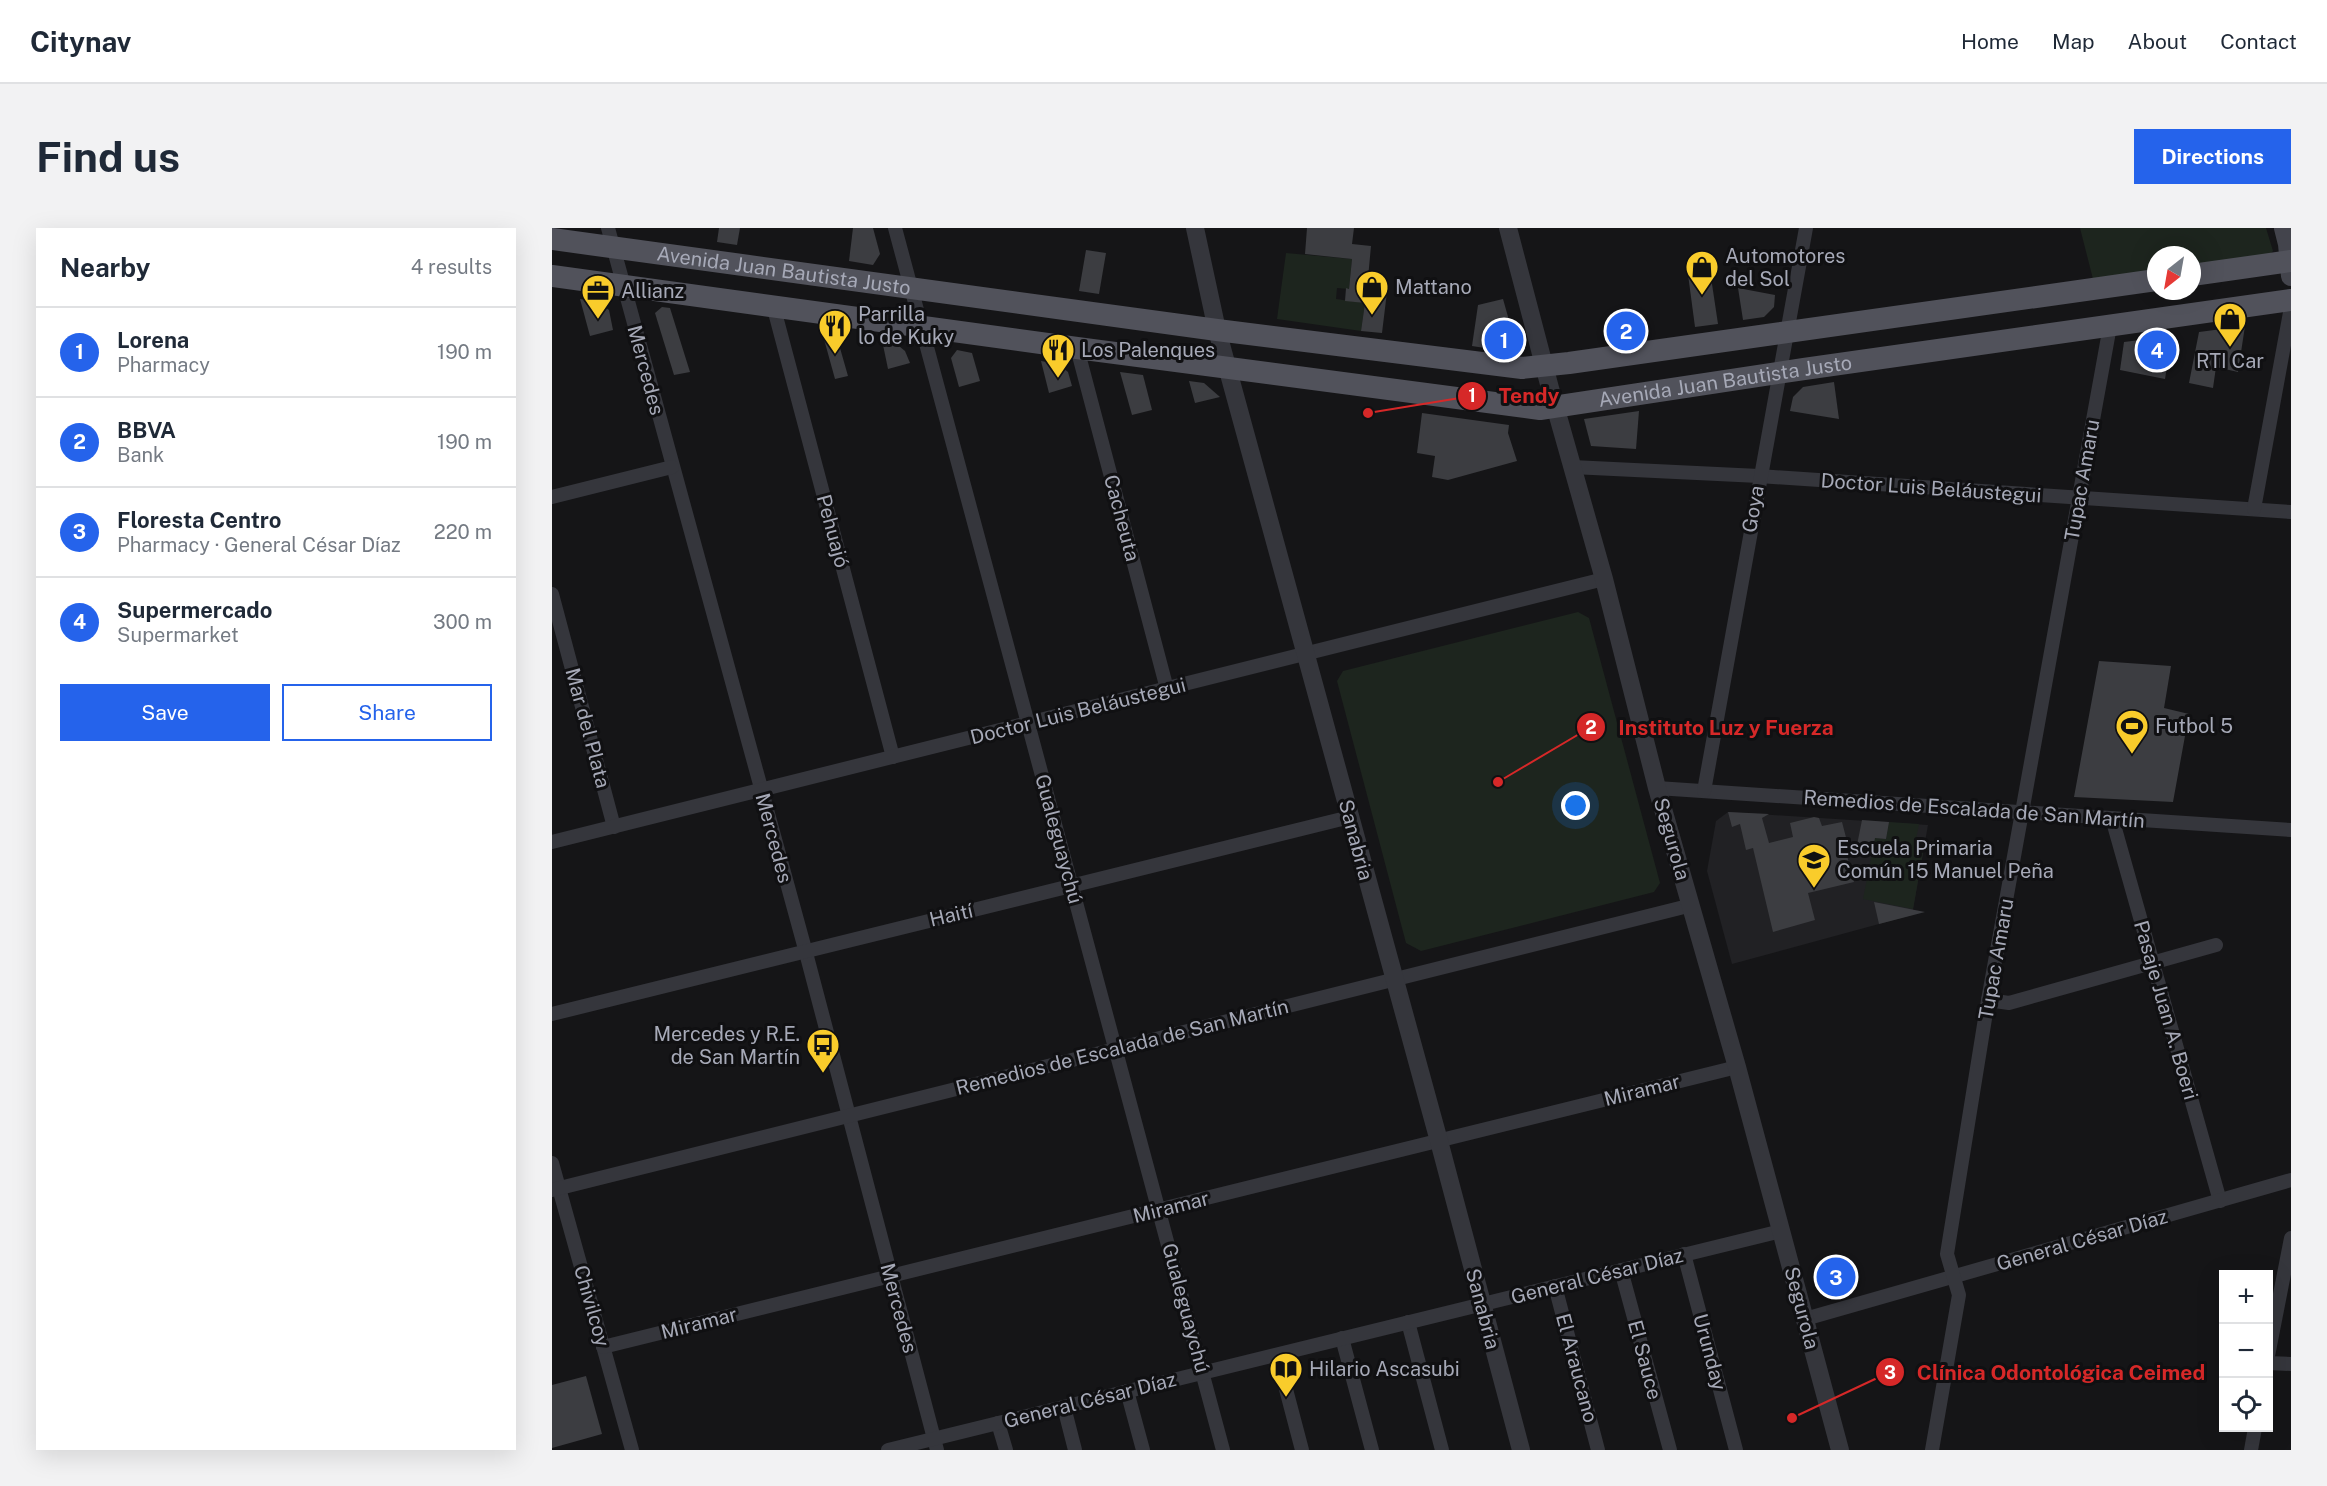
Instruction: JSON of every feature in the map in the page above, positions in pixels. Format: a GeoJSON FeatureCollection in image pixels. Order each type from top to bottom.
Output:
{"type":"FeatureCollection","features":[{"type":"Feature","properties":{"kind":"main road"},"geometry":{"type":"LineString","coordinates":[[2201,274],[2291,266],[2284,228]]}},
{"type":"Feature","properties":{"kind":"main road","name":"Avenida Juan Bautista Justo"},"geometry":{"type":"LineString","coordinates":[[552,238],[610,238],[912,287],[1217,330],[1522,368],[2147,281]]}},
{"type":"Feature","properties":{"kind":"main road","name":"Avenida Juan Bautista Justo"},"geometry":{"type":"LineString","coordinates":[[552,276],[1531,408],[1555,407],[2291,300]]}},
{"type":"Feature","properties":{"kind":"street","name":"Gualeguaychú"},"geometry":{"type":"LineString","coordinates":[[895,228],[1223,1450]]}},
{"type":"Feature","properties":{"kind":"street","name":"Sanabria"},"geometry":{"type":"LineString","coordinates":[[1195,228],[1217,330],[1439,1141],[1521,1450]]}},
{"type":"Feature","properties":{"kind":"street","name":"Segurola"},"geometry":{"type":"LineString","coordinates":[[1508,228],[1555,407],[1604,579],[1657,788],[1737,1067],[1840,1450]]}},
{"type":"Feature","properties":{"kind":"street","name":"Goya"},"geometry":{"type":"LineString","coordinates":[[1704,791],[1759,476],[1806,228]]}},
{"type":"Feature","properties":{"kind":"street","name":"Mercedes"},"geometry":{"type":"LineString","coordinates":[[610,238],[805,949],[935,1444]]}},
{"type":"Feature","properties":{"kind":"street","name":"Pehuajó"},"geometry":{"type":"LineString","coordinates":[[772,305],[892,757]]}},
{"type":"Feature","properties":{"kind":"street"},"geometry":{"type":"LineString","coordinates":[[2254,509],[2291,307]]}},
{"type":"Feature","properties":{"kind":"street","name":"Tupac Amaru"},"geometry":{"type":"LineString","coordinates":[[1932,1450],[1959,1295],[1947,1254],[2021,813],[2110,326]]}},
{"type":"Feature","properties":{"kind":"street","name":"Cacheuta"},"geometry":{"type":"LineString","coordinates":[[1077,348],[1167,688]]}},
{"type":"Feature","properties":{"kind":"street","name":"Doctor Luis Beláustegui"},"geometry":{"type":"LineString","coordinates":[[1572,466],[1759,476],[2291,512]]}},
{"type":"Feature","properties":{"kind":"street"},"geometry":{"type":"LineString","coordinates":[[552,497],[672,467]]}},
{"type":"Feature","properties":{"kind":"street","name":"Doctor Luis Beláustegui"},"geometry":{"type":"LineString","coordinates":[[552,842],[1604,579]]}},
{"type":"Feature","properties":{"kind":"street","name":"Mar del Plata"},"geometry":{"type":"LineString","coordinates":[[552,594],[614,827]]}},
{"type":"Feature","properties":{"kind":"street","name":"Remedios de Escalada de San Martín"},"geometry":{"type":"LineString","coordinates":[[1657,788],[2291,830]]}},
{"type":"Feature","properties":{"kind":"street","name":"Haití"},"geometry":{"type":"LineString","coordinates":[[552,1014],[805,949],[1072,887],[1350,817]]}},
{"type":"Feature","properties":{"kind":"street","name":"Pasaje Juan A. Boeri"},"geometry":{"type":"LineString","coordinates":[[2112,818],[2220,1201]]}},
{"type":"Feature","properties":{"kind":"street","name":"Remedios de Escalada de San Martín"},"geometry":{"type":"LineString","coordinates":[[556,1190],[1692,905]]}},
{"type":"Feature","properties":{"kind":"street"},"geometry":{"type":"LineString","coordinates":[[1989,1000],[2009,1003],[2216,945]]}},
{"type":"Feature","properties":{"kind":"street","name":"Miramar"},"geometry":{"type":"LineString","coordinates":[[603,1347],[1737,1067]]}},
{"type":"Feature","properties":{"kind":"street","name":"Chivilcoy"},"geometry":{"type":"LineString","coordinates":[[552,1163],[556,1190],[632,1450]]}},
{"type":"Feature","properties":{"kind":"street","name":"General César Díaz"},"geometry":{"type":"LineString","coordinates":[[1805,1319],[2291,1180]]}},
{"type":"Feature","properties":{"kind":"street","name":"General César Díaz"},"geometry":{"type":"LineString","coordinates":[[888,1450],[935,1444],[998,1423],[1781,1231]]}},
{"type":"Feature","properties":{"kind":"street"},"geometry":{"type":"LineString","coordinates":[[2273,1330],[2291,1238]]}},
{"type":"Feature","properties":{"kind":"street","name":"Urunday"},"geometry":{"type":"LineString","coordinates":[[1684,1254],[1736,1450]]}},
{"type":"Feature","properties":{"kind":"street","name":"El Sauce"},"geometry":{"type":"LineString","coordinates":[[1621,1270],[1670,1450]]}},
{"type":"Feature","properties":{"kind":"street","name":"El Araucano"},"geometry":{"type":"LineString","coordinates":[[1555,1286],[1598,1450]]}},
{"type":"Feature","properties":{"kind":"street"},"geometry":{"type":"LineString","coordinates":[[1407,1322],[1442,1450]]}},
{"type":"Feature","properties":{"kind":"street"},"geometry":{"type":"LineString","coordinates":[[1342,1338],[1372,1450]]}},
{"type":"Feature","properties":{"kind":"street"},"geometry":{"type":"LineString","coordinates":[[1277,1354],[1302,1450]]}},
{"type":"Feature","properties":{"kind":"street"},"geometry":{"type":"LineString","coordinates":[[2273,1363],[2291,1364]]}},
{"type":"Feature","properties":{"kind":"street"},"geometry":{"type":"LineString","coordinates":[[1127,1391],[1143,1450]]}},
{"type":"Feature","properties":{"kind":"street"},"geometry":{"type":"LineString","coordinates":[[1064,1407],[1075,1450]]}},
{"type":"Feature","properties":{"kind":"street"},"geometry":{"type":"LineString","coordinates":[[998,1423],[1006,1450]]}},
{"type":"Feature","properties":{"kind":"street"},"geometry":{"type":"LineString","coordinates":[[2251,1450],[2254,1432]]}},
{"type":"Feature","properties":{"kind":"shaded area"},"geometry":{"type":"Polygon","coordinates":[[[2080,228],[2266,228],[2273,251],[2269,255],[2201,265],[2201,246],[2147,246],[2147,272],[2093,279],[2080,228]]]}},
{"type":"Feature","properties":{"kind":"shaded area"},"geometry":{"type":"Polygon","coordinates":[[[1286,253],[1352,259],[1349,289],[1337,288],[1336,299],[1365,303],[1361,331],[1277,319],[1286,253]]]}},
{"type":"Feature","properties":{"kind":"shaded area"},"geometry":{"type":"Polygon","coordinates":[[[1578,612],[1589,618],[1660,883],[1654,892],[1421,951],[1406,943],[1337,681],[1343,671],[1578,612]]]}},
{"type":"Feature","properties":{"kind":"shaded area","name":"Escuela Primaria Común 15 Manuel Peña"},"geometry":{"type":"Polygon","coordinates":[[[1728,812],[1928,825],[1912,915],[1732,964],[1707,871],[1716,821],[1728,812]]]}},
{"type":"Feature","properties":{"kind":"shaded area"},"geometry":{"type":"Polygon","coordinates":[[[1889,822],[1919,824],[1915,845],[1924,847],[1913,909],[1863,899],[1875,838],[1886,839],[1889,822]]]}},
{"type":"Feature","properties":{"kind":"building"},"geometry":{"type":"Polygon","coordinates":[[[719,228],[740,228],[737,245],[717,242],[719,228]]]}},
{"type":"Feature","properties":{"kind":"building"},"geometry":{"type":"Polygon","coordinates":[[[853,228],[873,228],[880,254],[873,265],[849,261],[853,228]]]}},
{"type":"Feature","properties":{"kind":"building"},"geometry":{"type":"Polygon","coordinates":[[[1307,228],[1354,228],[1352,244],[1371,246],[1367,289],[1387,292],[1382,333],[1361,331],[1365,303],[1345,301],[1346,288],[1349,289],[1352,259],[1305,254],[1307,228]]]}},
{"type":"Feature","properties":{"kind":"building"},"geometry":{"type":"Polygon","coordinates":[[[1086,250],[1106,253],[1099,294],[1079,291],[1086,250]]]}},
{"type":"Feature","properties":{"kind":"building","name":"Automotores del Sol"},"geometry":{"type":"Polygon","coordinates":[[[1709,264],[1718,324],[1695,327],[1687,267],[1709,264]]]}},
{"type":"Feature","properties":{"kind":"building"},"geometry":{"type":"Polygon","coordinates":[[[1738,288],[1775,295],[1774,307],[1764,317],[1743,320],[1738,288]]]}},
{"type":"Feature","properties":{"kind":"building","name":"Allianz"},"geometry":{"type":"Polygon","coordinates":[[[580,299],[597,301],[609,310],[613,330],[590,336],[580,299]]]}},
{"type":"Feature","properties":{"kind":"building"},"geometry":{"type":"Polygon","coordinates":[[[1503,299],[1516,345],[1510,352],[1472,346],[1478,305],[1503,299]]]}},
{"type":"Feature","properties":{"kind":"building"},"geometry":{"type":"Polygon","coordinates":[[[662,307],[670,308],[690,372],[674,375],[655,313],[662,307]]]}},
{"type":"Feature","properties":{"kind":"building"},"geometry":{"type":"Polygon","coordinates":[[[2245,326],[2238,372],[2216,367],[2213,388],[2189,383],[2199,332],[2245,326]]]}},
{"type":"Feature","properties":{"kind":"building","name":"Parrilla lo de Kuky"},"geometry":{"type":"Polygon","coordinates":[[[822,332],[836,334],[848,376],[835,379],[822,332]]]}},
{"type":"Feature","properties":{"kind":"building"},"geometry":{"type":"Polygon","coordinates":[[[2172,336],[2165,379],[2120,370],[2124,342],[2172,336]]]}},
{"type":"Feature","properties":{"kind":"building"},"geometry":{"type":"Polygon","coordinates":[[[882,340],[894,342],[905,351],[910,363],[888,369],[882,340]]]}},
{"type":"Feature","properties":{"kind":"building"},"geometry":{"type":"Polygon","coordinates":[[[957,350],[972,353],[980,381],[959,387],[951,358],[957,350]]]}},
{"type":"Feature","properties":{"kind":"building","name":"Los Palenques"},"geometry":{"type":"Polygon","coordinates":[[[1041,361],[1058,364],[1068,372],[1072,386],[1049,393],[1041,361]]]}},
{"type":"Feature","properties":{"kind":"building"},"geometry":{"type":"Polygon","coordinates":[[[1120,372],[1143,375],[1152,410],[1132,415],[1120,372]]]}},
{"type":"Feature","properties":{"kind":"building"},"geometry":{"type":"Polygon","coordinates":[[[1189,381],[1204,383],[1220,397],[1195,403],[1189,381]]]}},
{"type":"Feature","properties":{"kind":"building"},"geometry":{"type":"Polygon","coordinates":[[[1834,382],[1839,419],[1790,411],[1793,397],[1803,387],[1834,382]]]}},
{"type":"Feature","properties":{"kind":"building"},"geometry":{"type":"Polygon","coordinates":[[[1639,411],[1636,449],[1591,446],[1584,419],[1639,411]]]}},
{"type":"Feature","properties":{"kind":"building"},"geometry":{"type":"Polygon","coordinates":[[[1422,413],[1509,425],[1508,433],[1517,461],[1448,480],[1432,477],[1435,456],[1417,453],[1422,413]]]}},
{"type":"Feature","properties":{"kind":"building","name":"Futbol 5"},"geometry":{"type":"Polygon","coordinates":[[[2099,661],[2171,666],[2164,708],[2189,714],[2173,802],[2074,797],[2099,661]]]}},
{"type":"Feature","properties":{"kind":"building"},"geometry":{"type":"Polygon","coordinates":[[[1728,812],[1769,814],[1762,818],[1769,843],[1793,837],[1790,823],[1814,817],[1819,818],[1822,826],[1842,822],[1849,849],[1845,848],[1854,882],[1808,893],[1815,920],[1773,932],[1753,848],[1746,850],[1740,824],[1732,827],[1728,812]]]}},
{"type":"Feature","properties":{"kind":"building"},"geometry":{"type":"Polygon","coordinates":[[[1862,820],[1889,822],[1886,839],[1875,838],[1872,854],[1856,850],[1862,820]]]}},
{"type":"Feature","properties":{"kind":"building"},"geometry":{"type":"Polygon","coordinates":[[[1874,902],[1925,912],[1879,924],[1874,902]]]}},
{"type":"Feature","properties":{"kind":"building"},"geometry":{"type":"Polygon","coordinates":[[[586,1376],[602,1434],[552,1448],[552,1385],[586,1376]]]}},
{"type":"Feature","properties":{"kind":"place","name":"Automotores del Sol"},"geometry":{"type":"Point","coordinates":[1702,296]}},
{"type":"Feature","properties":{"kind":"place","name":"Mattano"},"geometry":{"type":"Point","coordinates":[1372,316]}},
{"type":"Feature","properties":{"kind":"place","name":"Allianz"},"geometry":{"type":"Point","coordinates":[598,320]}},
{"type":"Feature","properties":{"kind":"place","name":"BBVA"},"geometry":{"type":"Point","coordinates":[1626,331]}},
{"type":"Feature","properties":{"kind":"place","name":"Lorena"},"geometry":{"type":"Point","coordinates":[1504,340]}},
{"type":"Feature","properties":{"kind":"place","name":"RTI Car"},"geometry":{"type":"Point","coordinates":[2230,348]}},
{"type":"Feature","properties":{"kind":"place","name":"Supermercado"},"geometry":{"type":"Point","coordinates":[2157,350]}},
{"type":"Feature","properties":{"kind":"place","name":"Parrilla lo de Kuky"},"geometry":{"type":"Point","coordinates":[835,355]}},
{"type":"Feature","properties":{"kind":"place","name":"Los Palenques"},"geometry":{"type":"Point","coordinates":[1058,379]}},
{"type":"Feature","properties":{"kind":"place","name":"Tendy"},"geometry":{"type":"Point","coordinates":[1368,413]}},
{"type":"Feature","properties":{"kind":"place","name":"Futbol 5"},"geometry":{"type":"Point","coordinates":[2132,755]}},
{"type":"Feature","properties":{"kind":"place","name":"Instituto Luz y Fuerza"},"geometry":{"type":"Point","coordinates":[1498,782]}},
{"type":"Feature","properties":{"kind":"place","name":"Escuela Primaria Común 15 Manuel Peña"},"geometry":{"type":"Point","coordinates":[1814,889]}},
{"type":"Feature","properties":{"kind":"place","name":"Mercedes y R.E. de San Martín"},"geometry":{"type":"Point","coordinates":[823,1074]}},
{"type":"Feature","properties":{"kind":"place","name":"Floresta Centro"},"geometry":{"type":"Point","coordinates":[1836,1277]}},
{"type":"Feature","properties":{"kind":"place","name":"Hilario Ascasubi"},"geometry":{"type":"Point","coordinates":[1286,1398]}},
{"type":"Feature","properties":{"kind":"place","name":"Clínica Odontológica Ceimed"},"geometry":{"type":"Point","coordinates":[1792,1418]}}]}
